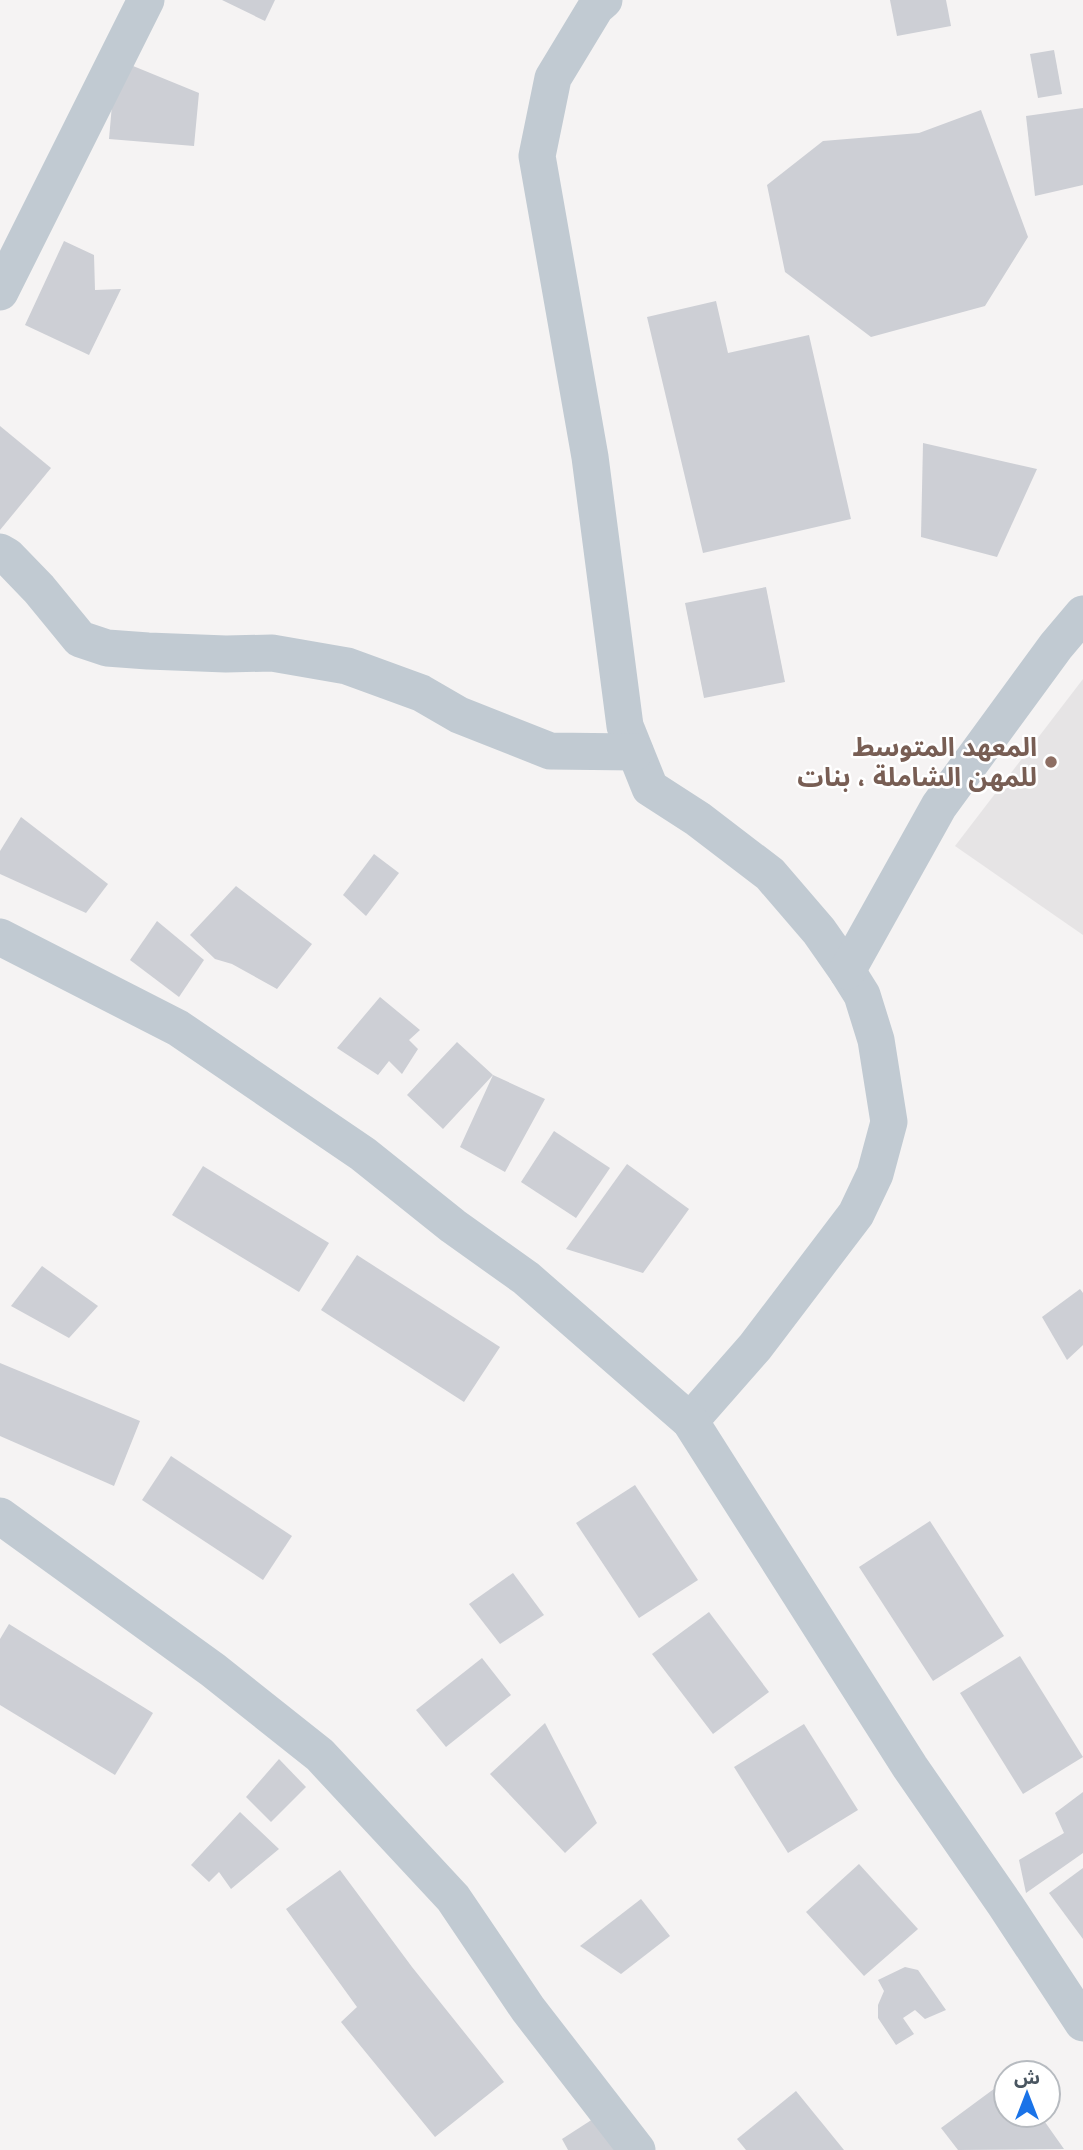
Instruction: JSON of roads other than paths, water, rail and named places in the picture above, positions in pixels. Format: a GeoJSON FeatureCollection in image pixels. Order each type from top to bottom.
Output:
{"type":"FeatureCollection","features":[{"type":"Feature","properties":{"kind":"street"},"geometry":{"type":"LineString","coordinates":[[0,292],[146,0]]}},
{"type":"Feature","properties":{"kind":"street"},"geometry":{"type":"LineString","coordinates":[[604,0],[596,7],[553,78],[537,156],[590,457],[625,726],[650,788],[698,819],[770,874],[819,932],[847,971],[862,995],[876,1040],[889,1122],[876,1174],[856,1214],[755,1347],[690,1421]]}},
{"type":"Feature","properties":{"kind":"street"},"geometry":{"type":"LineString","coordinates":[[0,552],[7,555],[39,589],[80,639],[107,648],[226,654],[272,653],[347,666],[421,693],[459,715],[550,751],[635,752]]}},
{"type":"Feature","properties":{"kind":"street"},"geometry":{"type":"LineString","coordinates":[[847,971],[939,806],[1056,646],[1083,614]]}},
{"type":"Feature","properties":{"kind":"street"},"geometry":{"type":"LineString","coordinates":[[0,937],[178,1028],[363,1154],[453,1226],[526,1278],[690,1421],[910,1767],[1083,2023]]}},
{"type":"Feature","properties":{"kind":"street"},"geometry":{"type":"LineString","coordinates":[[0,1516],[213,1670],[320,1755],[453,1898],[528,2009],[637,2150]]}},
{"type":"Feature","properties":{"kind":"place","name":"المعهد المتوسط للمهن الشاملة ، بنات"},"geometry":{"type":"Point","coordinates":[1051,762]}}]}
